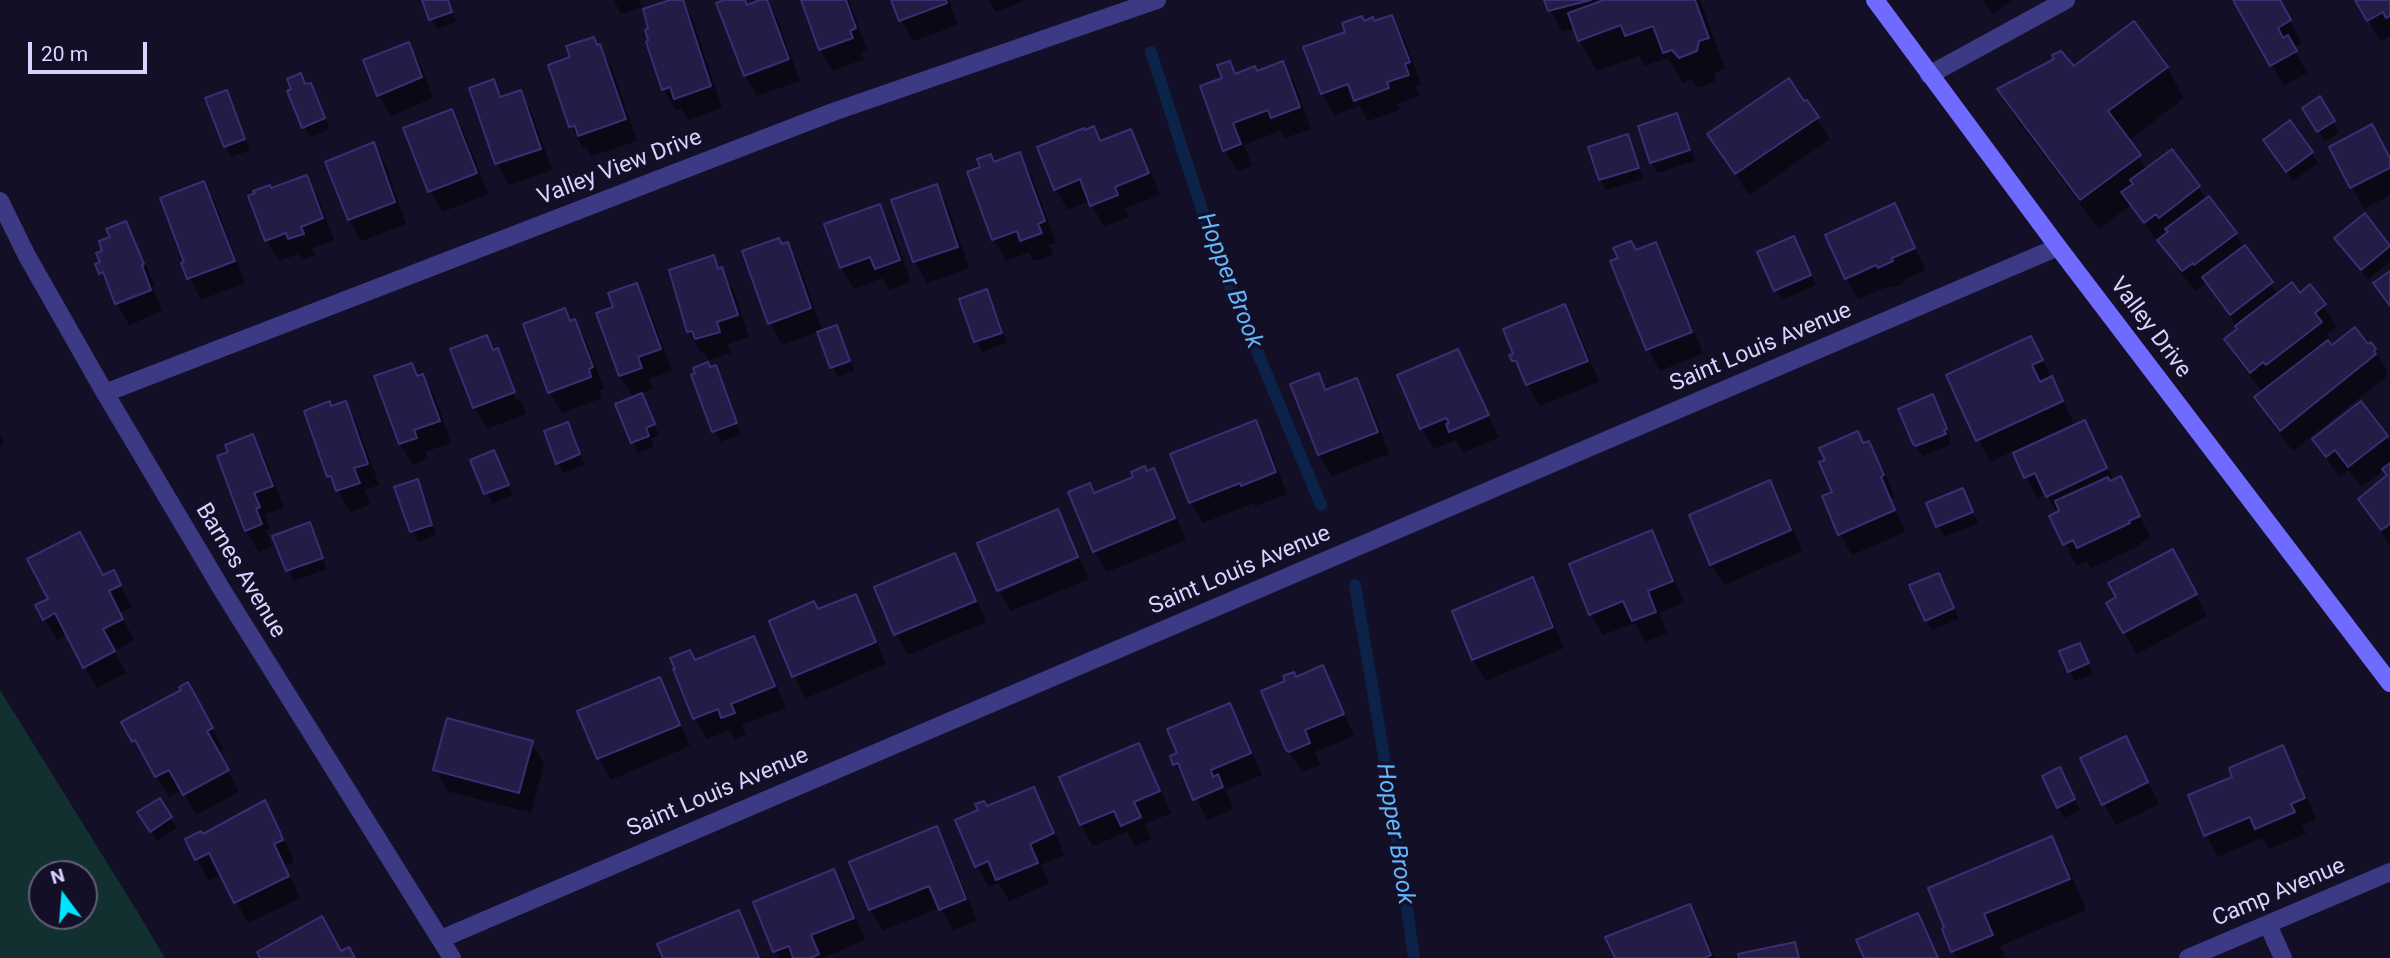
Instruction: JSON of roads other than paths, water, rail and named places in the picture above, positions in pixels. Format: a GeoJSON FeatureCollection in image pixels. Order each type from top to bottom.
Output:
{"type":"FeatureCollection","features":[{"type":"Feature","properties":{"kind":"main road","name":"Valley Drive"},"geometry":{"type":"LineString","coordinates":[[1875,0],[2058,247],[2390,683]]}},
{"type":"Feature","properties":{"kind":"street","name":"Valley View Drive"},"geometry":{"type":"LineString","coordinates":[[105,393],[833,112],[1157,0]]}},
{"type":"Feature","properties":{"kind":"street"},"geometry":{"type":"LineString","coordinates":[[1929,75],[2066,0]]}},
{"type":"Feature","properties":{"kind":"street","name":"Barnes Avenue"},"geometry":{"type":"LineString","coordinates":[[0,201],[27,256],[105,393],[224,593],[452,958]]}},
{"type":"Feature","properties":{"kind":"street","name":"Saint Louis Avenue"},"geometry":{"type":"LineString","coordinates":[[441,939],[2058,247]]}},
{"type":"Feature","properties":{"kind":"street","name":"Camp Avenue"},"geometry":{"type":"LineString","coordinates":[[2188,958],[2390,872]]}},
{"type":"Feature","properties":{"kind":"street"},"geometry":{"type":"LineString","coordinates":[[2268,925],[2283,958]]}},
{"type":"Feature","properties":{"kind":"waterway","name":"Hopper Brook"},"geometry":{"type":"LineString","coordinates":[[1151,52],[1215,250],[1321,505]]}},
{"type":"Feature","properties":{"kind":"waterway","name":"Hopper Brook"},"geometry":{"type":"LineString","coordinates":[[1355,585],[1393,810],[1414,958]]}}]}
